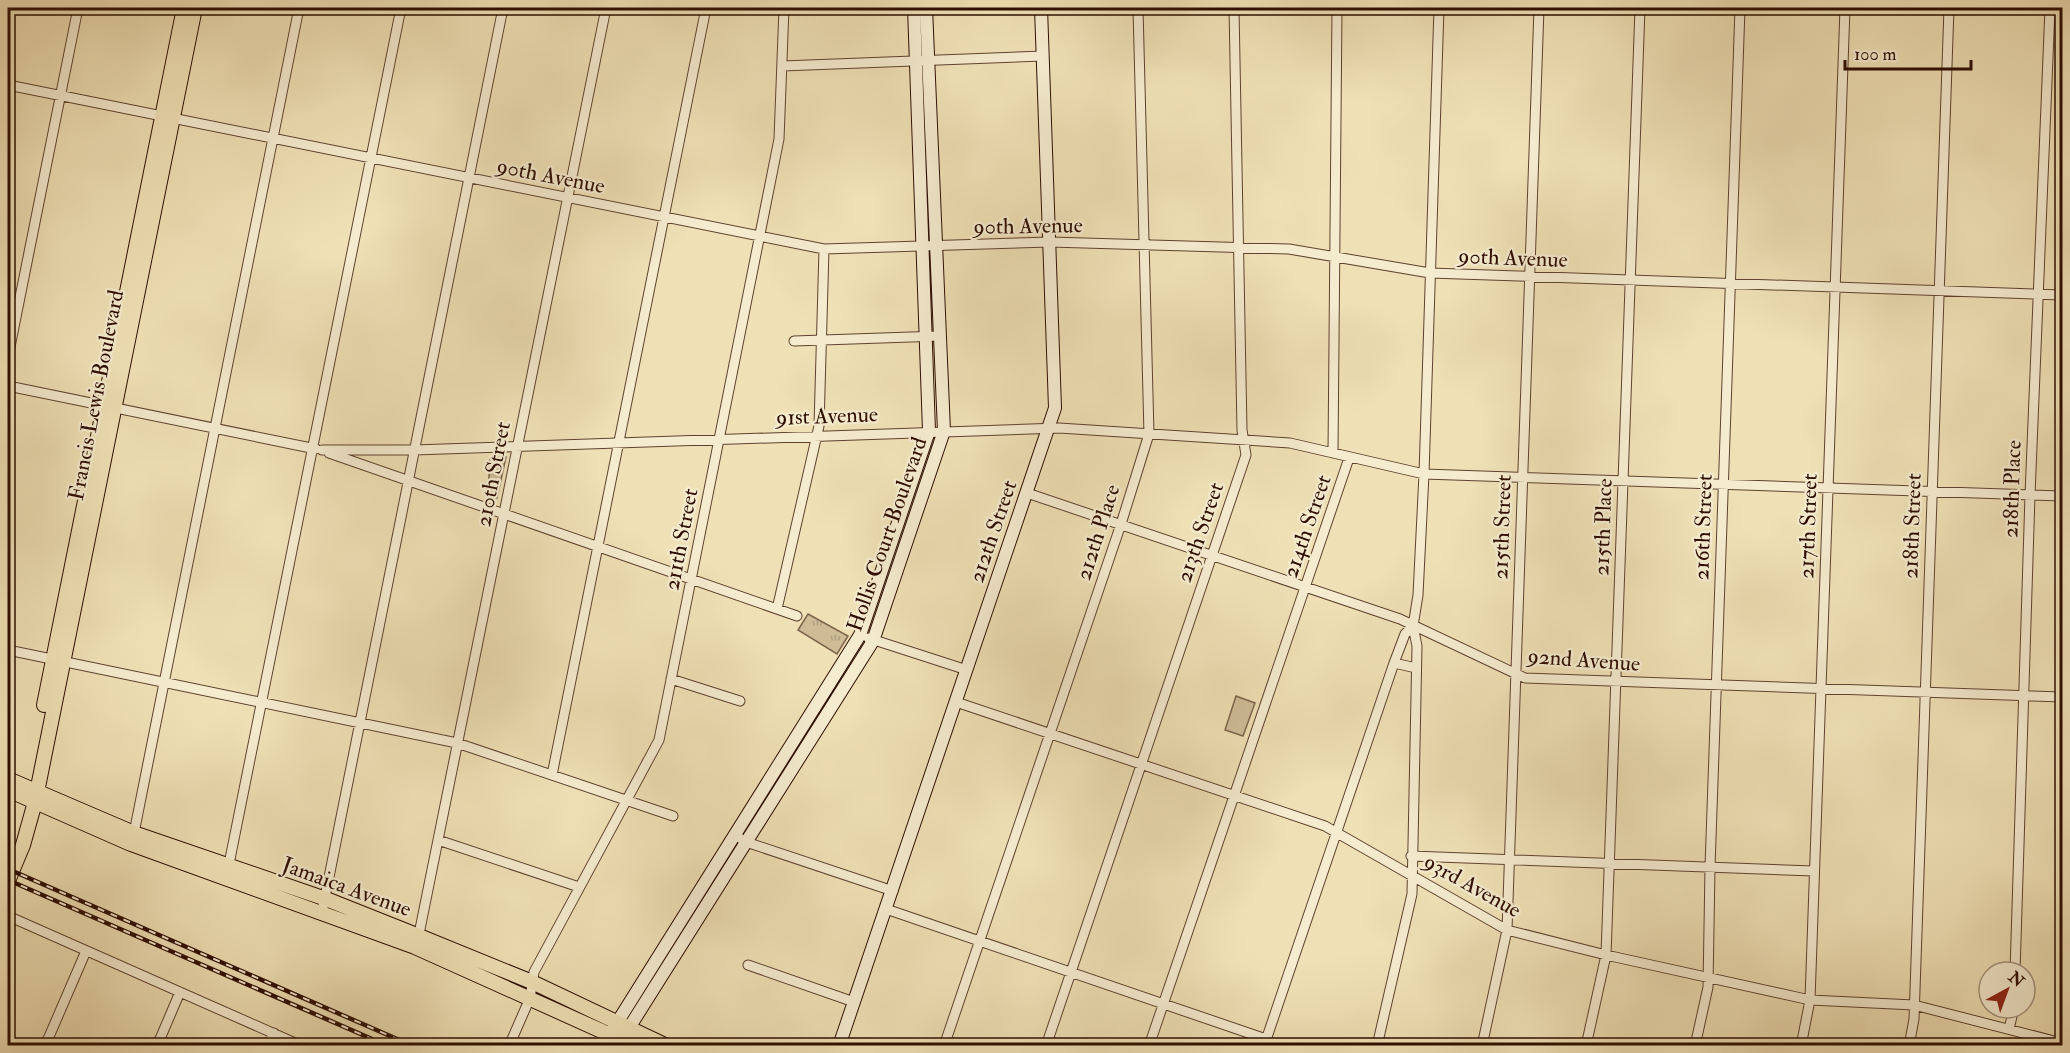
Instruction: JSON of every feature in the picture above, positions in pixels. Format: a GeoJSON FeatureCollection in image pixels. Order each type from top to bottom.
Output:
{"type":"FeatureCollection","features":[{"type":"Feature","properties":{"kind":"main road","name":"Francis Lewis Boulevard"},"geometry":{"type":"LineString","coordinates":[[167,118],[184,8]]}},
{"type":"Feature","properties":{"kind":"main road","name":"Francis Lewis Boulevard"},"geometry":{"type":"LineString","coordinates":[[8,881],[23,845],[35,796],[36,744],[58,661],[167,118],[195,8]]}},
{"type":"Feature","properties":{"kind":"main road","name":"Hollis Court Boulevard"},"geometry":{"type":"LineString","coordinates":[[619,1031],[672,933],[860,634],[930,431],[923,247],[927,181],[925,125],[922,61],[914,8]]}},
{"type":"Feature","properties":{"kind":"main road","name":"Hollis Court Boulevard"},"geometry":{"type":"LineString","coordinates":[[922,61],[926,8]]}},
{"type":"Feature","properties":{"kind":"main road","name":"212th Street"},"geometry":{"type":"LineString","coordinates":[[839,1046],[1028,493],[1054,408],[1041,8]]}},
{"type":"Feature","properties":{"kind":"main road","name":"Hollis Court Boulevard"},"geometry":{"type":"LineString","coordinates":[[619,1031],[685,940],[873,641],[944,431],[937,246],[927,181]]}},
{"type":"Feature","properties":{"kind":"main road"},"geometry":{"type":"LineString","coordinates":[[908,494],[921,498]]}},
{"type":"Feature","properties":{"kind":"main road"},"geometry":{"type":"LineString","coordinates":[[884,565],[897,569]]}},
{"type":"Feature","properties":{"kind":"main road"},"geometry":{"type":"LineString","coordinates":[[820,698],[834,705]]}},
{"type":"Feature","properties":{"kind":"main road"},"geometry":{"type":"LineString","coordinates":[[778,763],[792,772]]}},
{"type":"Feature","properties":{"kind":"main road","name":"Jamaica Avenue"},"geometry":{"type":"LineString","coordinates":[[8,779],[35,796],[133,838],[324,905],[532,982],[619,1031],[635,1046]]}},
{"type":"Feature","properties":{"kind":"main road","name":"Jamaica Avenue"},"geometry":{"type":"LineString","coordinates":[[8,790],[35,796]]}},
{"type":"Feature","properties":{"kind":"main road"},"geometry":{"type":"LineString","coordinates":[[704,882],[717,890]]}},
{"type":"Feature","properties":{"kind":"main road"},"geometry":{"type":"LineString","coordinates":[[672,933],[685,940]]}},
{"type":"Feature","properties":{"kind":"main road","name":"Jamaica Avenue"},"geometry":{"type":"LineString","coordinates":[[417,941],[530,998],[667,1046]]}},
{"type":"Feature","properties":{"kind":"street"},"geometry":{"type":"LineString","coordinates":[[8,357],[78,8]]}},
{"type":"Feature","properties":{"kind":"street"},"geometry":{"type":"LineString","coordinates":[[133,838],[299,8]]}},
{"type":"Feature","properties":{"kind":"street"},"geometry":{"type":"LineString","coordinates":[[227,871],[261,702],[317,449],[401,8]]}},
{"type":"Feature","properties":{"kind":"street"},"geometry":{"type":"LineString","coordinates":[[324,905],[503,8]]}},
{"type":"Feature","properties":{"kind":"street","name":"210th Street"},"geometry":{"type":"LineString","coordinates":[[417,941],[606,8]]}},
{"type":"Feature","properties":{"kind":"street"},"geometry":{"type":"LineString","coordinates":[[552,775],[706,8]]}},
{"type":"Feature","properties":{"kind":"street","name":"211th Street"},"geometry":{"type":"LineString","coordinates":[[509,1046],[530,998],[534,972],[659,740],[779,139],[784,8]]}},
{"type":"Feature","properties":{"kind":"street","name":"212th Place"},"geometry":{"type":"LineString","coordinates":[[944,1046],[1121,524],[1149,434],[1138,8]]}},
{"type":"Feature","properties":{"kind":"street","name":"213th Street"},"geometry":{"type":"LineString","coordinates":[[1046,1046],[1246,455],[1238,248],[1234,8]]}},
{"type":"Feature","properties":{"kind":"street","name":"214th Street"},"geometry":{"type":"LineString","coordinates":[[1149,1046],[1349,458],[1333,453],[1337,8]]}},
{"type":"Feature","properties":{"kind":"street"},"geometry":{"type":"LineString","coordinates":[[1377,1046],[1412,894],[1417,646],[1413,626],[1418,595],[1424,474],[1439,8]]}},
{"type":"Feature","properties":{"kind":"street","name":"215th Street"},"geometry":{"type":"LineString","coordinates":[[1482,1046],[1507,930],[1539,8]]}},
{"type":"Feature","properties":{"kind":"street","name":"215th Place"},"geometry":{"type":"LineString","coordinates":[[1586,1046],[1606,955],[1640,8]]}},
{"type":"Feature","properties":{"kind":"street","name":"216th Street"},"geometry":{"type":"LineString","coordinates":[[1695,1046],[1708,987],[1710,867],[1740,8]]}},
{"type":"Feature","properties":{"kind":"street","name":"217th Street"},"geometry":{"type":"LineString","coordinates":[[1801,1046],[1810,1000],[1845,8]]}},
{"type":"Feature","properties":{"kind":"street","name":"218th Street"},"geometry":{"type":"LineString","coordinates":[[1909,1046],[1914,1005],[1949,8]]}},
{"type":"Feature","properties":{"kind":"street","name":"218th Place"},"geometry":{"type":"LineString","coordinates":[[2015,960],[2030,495],[2050,8]]}},
{"type":"Feature","properties":{"kind":"street"},"geometry":{"type":"LineString","coordinates":[[782,66],[1043,56]]}},
{"type":"Feature","properties":{"kind":"street","name":"90th Avenue"},"geometry":{"type":"LineString","coordinates":[[8,85],[824,249],[1050,242],[1289,249],[1430,273],[2062,295]]}},
{"type":"Feature","properties":{"kind":"street"},"geometry":{"type":"LineString","coordinates":[[777,609],[817,436],[824,249]]}},
{"type":"Feature","properties":{"kind":"street"},"geometry":{"type":"LineString","coordinates":[[794,341],[822,342],[940,336]]}},
{"type":"Feature","properties":{"kind":"street"},"geometry":{"type":"LineString","coordinates":[[8,386],[317,449],[599,545],[797,616]]}},
{"type":"Feature","properties":{"kind":"street","name":"91st Avenue"},"geometry":{"type":"LineString","coordinates":[[317,449],[414,450],[1049,428],[1290,443],[1333,453]]}},
{"type":"Feature","properties":{"kind":"street"},"geometry":{"type":"LineString","coordinates":[[1349,458],[1424,474],[2062,496]]}},
{"type":"Feature","properties":{"kind":"street","name":"92nd Avenue"},"geometry":{"type":"LineString","coordinates":[[1028,493],[1400,619],[1526,678],[2062,697]]}},
{"type":"Feature","properties":{"kind":"street"},"geometry":{"type":"LineString","coordinates":[[886,909],[1164,1003],[1265,1042],[1394,663],[1405,634],[1413,626]]}},
{"type":"Feature","properties":{"kind":"street"},"geometry":{"type":"LineString","coordinates":[[860,634],[873,641],[967,670]]}},
{"type":"Feature","properties":{"kind":"street"},"geometry":{"type":"LineString","coordinates":[[8,650],[457,743],[674,816]]}},
{"type":"Feature","properties":{"kind":"street"},"geometry":{"type":"LineString","coordinates":[[1394,663],[1416,668]]}},
{"type":"Feature","properties":{"kind":"street"},"geometry":{"type":"LineString","coordinates":[[671,679],[740,701]]}},
{"type":"Feature","properties":{"kind":"street","name":"93rd Avenue"},"geometry":{"type":"LineString","coordinates":[[956,702],[1325,826],[1507,930],[1707,979],[1810,1000],[1914,1005],[2062,1043]]}},
{"type":"Feature","properties":{"kind":"street"},"geometry":{"type":"LineString","coordinates":[[735,835],[746,842],[893,891]]}},
{"type":"Feature","properties":{"kind":"street"},"geometry":{"type":"LineString","coordinates":[[438,840],[579,887]]}},
{"type":"Feature","properties":{"kind":"street"},"geometry":{"type":"LineString","coordinates":[[1411,856],[1814,871]]}},
{"type":"Feature","properties":{"kind":"street"},"geometry":{"type":"LineString","coordinates":[[8,916],[302,1046]]}},
{"type":"Feature","properties":{"kind":"street"},"geometry":{"type":"LineString","coordinates":[[45,1046],[86,951]]}},
{"type":"Feature","properties":{"kind":"street"},"geometry":{"type":"LineString","coordinates":[[748,965],[854,1002]]}},
{"type":"Feature","properties":{"kind":"street"},"geometry":{"type":"LineString","coordinates":[[157,1046],[180,992]]}},
{"type":"Feature","properties":{"kind":"street"},"geometry":{"type":"LineString","coordinates":[[2009,1029],[2011,1020]]}},
{"type":"Feature","properties":{"kind":"street"},"geometry":{"type":"LineString","coordinates":[[268,1046],[274,1033]]}},
{"type":"Feature","properties":{"kind":"green space"},"geometry":{"type":"Polygon","coordinates":[[[506,457],[497,498],[488,495],[490,458],[506,457]]]}},
{"type":"Feature","properties":{"kind":"green space"},"geometry":{"type":"Polygon","coordinates":[[[808,614],[848,636],[837,654],[798,630],[808,614]]]}},
{"type":"Feature","properties":{"kind":"green space"},"geometry":{"type":"Polygon","coordinates":[[[1236,696],[1255,703],[1243,736],[1225,730],[1236,696]]]}},
{"type":"Feature","properties":{"kind":"railway"},"geometry":{"type":"LineString","coordinates":[[8,869],[413,1046]]}},
{"type":"Feature","properties":{"kind":"railway"},"geometry":{"type":"LineString","coordinates":[[8,880],[388,1046]]}}]}
